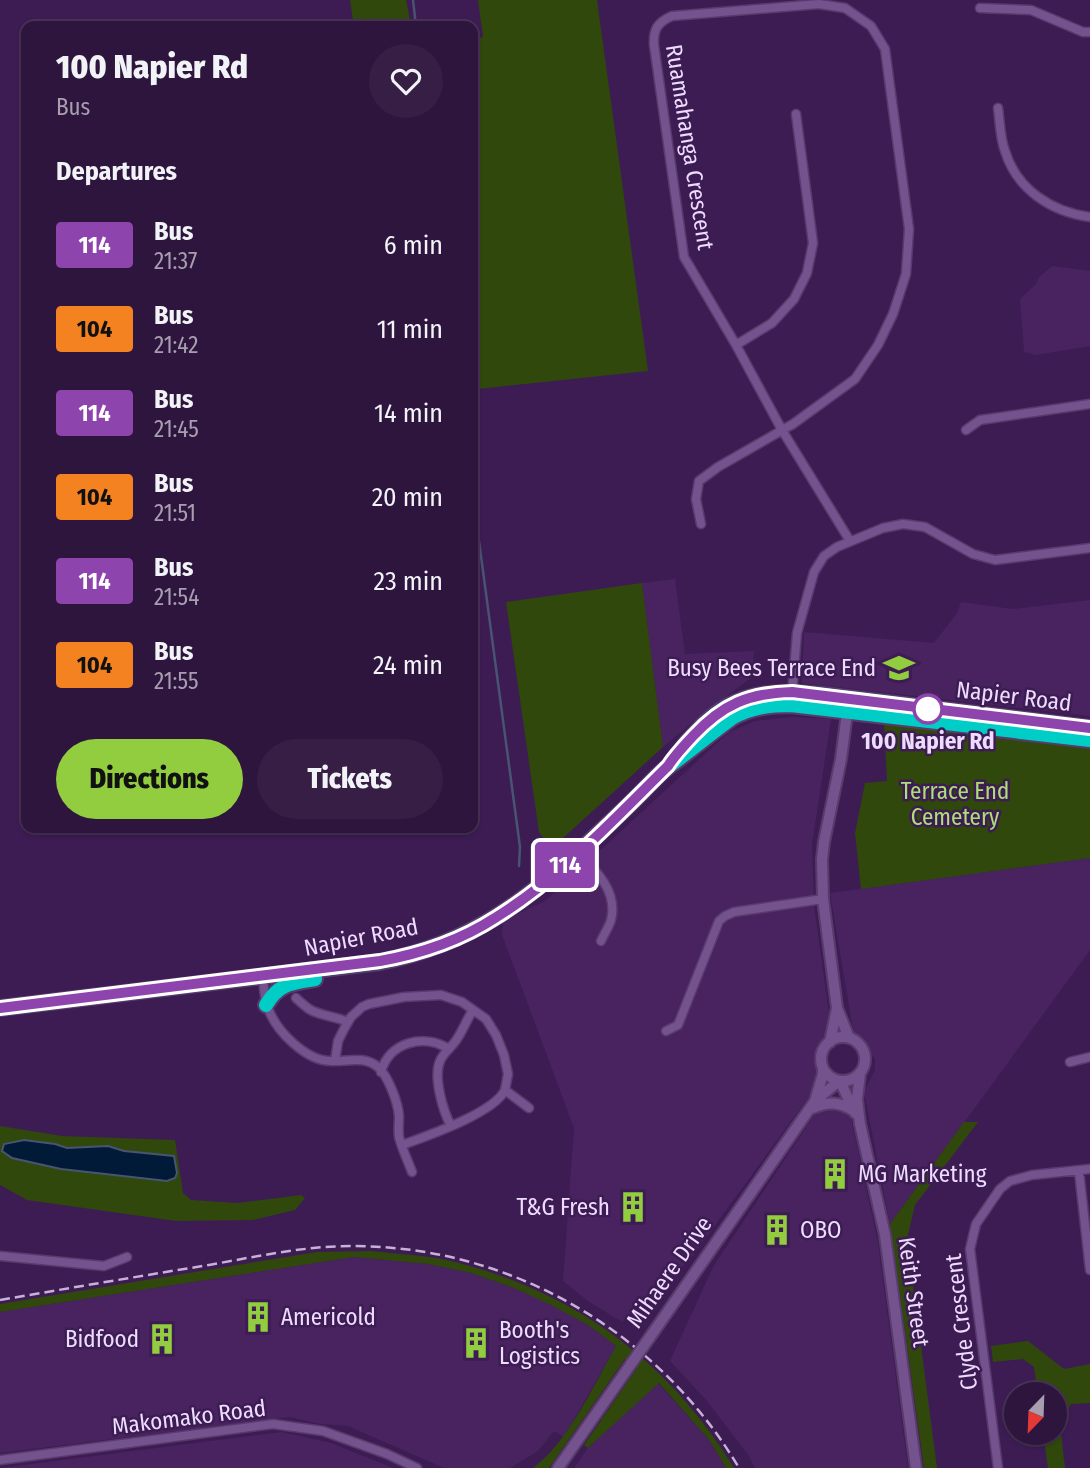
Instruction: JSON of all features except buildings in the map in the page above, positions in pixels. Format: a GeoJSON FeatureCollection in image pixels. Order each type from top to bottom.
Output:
{"type":"FeatureCollection","features":[{"type":"Feature","properties":{"kind":"highway","name":"Napier Road"},"geometry":{"type":"LineString","coordinates":[[0,1008],[380,961],[440,945],[493,920],[541,887],[668,766],[716,730],[742,713],[792,699],[1017,725],[1090,728]]}},
{"type":"Feature","properties":{"kind":"highway","name":"Napier Road"},"geometry":{"type":"LineString","coordinates":[[1017,725],[1090,740]]}},
{"type":"Feature","properties":{"kind":"highway"},"geometry":{"type":"LineString","coordinates":[[266,1005],[280,987],[353,973],[380,961]]}},
{"type":"Feature","properties":{"kind":"main road"},"geometry":{"type":"LineString","coordinates":[[848,705],[822,859],[823,900],[837,1008],[849,1038]]}},
{"type":"Feature","properties":{"kind":"main road"},"geometry":{"type":"LineString","coordinates":[[830,1042],[837,1008]]}},
{"type":"Feature","properties":{"kind":"main road"},"geometry":{"type":"LineString","coordinates":[[849,1038],[859,1044],[865,1055],[865,1065],[860,1074],[850,1080],[840,1081],[833,1079],[823,1069],[821,1057],[830,1042],[849,1038]]}},
{"type":"Feature","properties":{"kind":"main road","name":"Mihaere Drive"},"geometry":{"type":"LineString","coordinates":[[816,1101],[823,1069]]}},
{"type":"Feature","properties":{"kind":"main road","name":"Keith Street"},"geometry":{"type":"LineString","coordinates":[[860,1074],[857,1099],[860,1124],[885,1235],[916,1468]]}},
{"type":"Feature","properties":{"kind":"main road","name":"Keith Street"},"geometry":{"type":"LineString","coordinates":[[840,1081],[860,1124]]}},
{"type":"Feature","properties":{"kind":"main road","name":"Mihaere Drive"},"geometry":{"type":"LineString","coordinates":[[558,1468],[808,1111],[840,1081]]}},
{"type":"Feature","properties":{"kind":"main road"},"geometry":{"type":"LineString","coordinates":[[808,1111],[831,1103],[854,1111]]}},
{"type":"Feature","properties":{"kind":"street","name":"Ruamahanga Crescent"},"geometry":{"type":"LineString","coordinates":[[782,430],[855,379],[878,345],[893,314],[906,274],[909,229],[885,49],[871,26],[845,8],[819,4],[672,16],[657,25],[653,44],[684,257],[782,430],[850,541]]}},
{"type":"Feature","properties":{"kind":"street"},"geometry":{"type":"LineString","coordinates":[[980,8],[1031,10],[1083,33],[1090,32]]}},
{"type":"Feature","properties":{"kind":"street"},"geometry":{"type":"LineString","coordinates":[[998,108],[1004,150],[1018,177],[1052,207],[1069,214],[1090,217]]}},
{"type":"Feature","properties":{"kind":"street"},"geometry":{"type":"LineString","coordinates":[[736,345],[772,323],[794,299],[807,273],[813,243],[796,114]]}},
{"type":"Feature","properties":{"kind":"street"},"geometry":{"type":"LineString","coordinates":[[966,430],[980,420],[1090,404]]}},
{"type":"Feature","properties":{"kind":"street"},"geometry":{"type":"LineString","coordinates":[[701,524],[696,499],[699,481],[782,430]]}},
{"type":"Feature","properties":{"kind":"street"},"geometry":{"type":"LineString","coordinates":[[792,699],[797,633],[814,572],[824,556],[837,547],[892,526],[913,524],[934,530],[973,554],[995,560],[1090,548]]}},
{"type":"Feature","properties":{"kind":"street"},"geometry":{"type":"LineString","coordinates":[[578,853],[610,891],[611,921],[601,941]]}},
{"type":"Feature","properties":{"kind":"street"},"geometry":{"type":"LineString","coordinates":[[666,1031],[678,1025],[719,922],[725,916],[734,912],[823,900]]}},
{"type":"Feature","properties":{"kind":"street"},"geometry":{"type":"LineString","coordinates":[[262,977],[266,1005],[280,1030],[295,1044],[318,1059],[362,1059],[377,1067],[388,1081],[397,1107],[400,1139],[412,1172]]}},
{"type":"Feature","properties":{"kind":"street"},"geometry":{"type":"LineString","coordinates":[[334,1061],[338,1041],[348,1023],[357,1011],[369,1004],[404,997],[441,995],[461,1002],[486,1019],[496,1035],[508,1074],[502,1097],[451,1126],[402,1145]]}},
{"type":"Feature","properties":{"kind":"street"},"geometry":{"type":"LineString","coordinates":[[296,998],[314,1012],[348,1023]]}},
{"type":"Feature","properties":{"kind":"street"},"geometry":{"type":"LineString","coordinates":[[451,1126],[444,1109],[438,1072],[439,1061],[456,1040],[473,1010]]}},
{"type":"Feature","properties":{"kind":"street"},"geometry":{"type":"LineString","coordinates":[[381,1072],[393,1052],[411,1042],[428,1041],[449,1049]]}},
{"type":"Feature","properties":{"kind":"street"},"geometry":{"type":"LineString","coordinates":[[1070,1062],[1090,1057]]}},
{"type":"Feature","properties":{"kind":"street"},"geometry":{"type":"LineString","coordinates":[[505,1090],[529,1108]]}},
{"type":"Feature","properties":{"kind":"street","name":"Clyde Crescent"},"geometry":{"type":"LineString","coordinates":[[998,1468],[971,1240],[982,1213],[1000,1189],[1010,1181],[1032,1175],[1090,1169]]}},
{"type":"Feature","properties":{"kind":"street"},"geometry":{"type":"LineString","coordinates":[[1079,1171],[1090,1270]]}},
{"type":"Feature","properties":{"kind":"street"},"geometry":{"type":"LineString","coordinates":[[0,1256],[104,1266],[127,1257]]}},
{"type":"Feature","properties":{"kind":"street","name":"Makomako Road"},"geometry":{"type":"LineString","coordinates":[[0,1460],[273,1424],[323,1431],[417,1468]]}},
{"type":"Feature","properties":{"kind":"shaded area"},"geometry":{"type":"Polygon","coordinates":[[[1052,266],[1090,271],[1090,346],[1036,355],[1024,352],[1020,299],[1052,266]]]}},
{"type":"Feature","properties":{"kind":"shaded area"},"geometry":{"type":"Polygon","coordinates":[[[675,579],[685,654],[754,651],[752,677],[663,747],[642,583],[675,579]]]}},
{"type":"Feature","properties":{"kind":"shaded area"},"geometry":{"type":"Polygon","coordinates":[[[1090,600],[1090,716],[802,683],[804,632],[934,643],[957,613],[961,602],[1013,609],[1090,600]]]}},
{"type":"Feature","properties":{"kind":"shaded area"},"geometry":{"type":"Polygon","coordinates":[[[792,717],[831,719],[812,844],[814,905],[832,1035],[819,1083],[689,1261],[622,1322],[588,1301],[563,1281],[574,1128],[502,935],[503,921],[545,901],[729,732],[756,721],[792,717]]]}},
{"type":"Feature","properties":{"kind":"shaded area"},"geometry":{"type":"Polygon","coordinates":[[[1090,858],[1090,950],[890,1224],[864,1092],[875,1070],[875,1059],[854,1036],[830,893],[1090,858]]]}},
{"type":"Feature","properties":{"kind":"shaded area"},"geometry":{"type":"Polygon","coordinates":[[[831,1106],[841,1109],[851,1118],[878,1243],[908,1468],[755,1468],[749,1456],[707,1401],[670,1361],[713,1267],[817,1111],[831,1106]]]}},
{"type":"Feature","properties":{"kind":"shaded area"},"geometry":{"type":"Polygon","coordinates":[[[354,1257],[428,1264],[471,1273],[552,1305],[588,1325],[616,1346],[564,1437],[554,1431],[538,1451],[510,1468],[444,1468],[348,1426],[320,1424],[290,1417],[0,1453],[0,1312],[354,1257]]]}},
{"type":"Feature","properties":{"kind":"shaded area"},"geometry":{"type":"Polygon","coordinates":[[[658,1383],[710,1441],[726,1468],[574,1468],[588,1448],[658,1383]]]}},
{"type":"Feature","properties":{"kind":"shaded area"},"geometry":{"type":"Polygon","coordinates":[[[282,1432],[331,1443],[393,1468],[0,1468],[282,1432]]]}},
{"type":"Feature","properties":{"kind":"green space"},"geometry":{"type":"Polygon","coordinates":[[[350,0],[406,0],[410,21],[354,21],[350,0]]]}},
{"type":"Feature","properties":{"kind":"green space"},"geometry":{"type":"Polygon","coordinates":[[[478,0],[597,0],[648,371],[478,389],[478,38],[483,37],[478,0]]]}},
{"type":"Feature","properties":{"kind":"green space"},"geometry":{"type":"Polygon","coordinates":[[[642,583],[663,747],[551,849],[539,832],[506,602],[642,583]]]}},
{"type":"Feature","properties":{"kind":"green space","name":"Terrace End Cemetery"},"geometry":{"type":"Polygon","coordinates":[[[884,724],[1090,748],[1090,858],[861,889],[855,833],[865,783],[887,781],[884,724]]]}},
{"type":"Feature","properties":{"kind":"green space"},"geometry":{"type":"Polygon","coordinates":[[[964,1122],[978,1122],[915,1205],[907,1239],[937,1468],[924,1468],[890,1224],[964,1122]]]}},
{"type":"Feature","properties":{"kind":"green space"},"geometry":{"type":"Polygon","coordinates":[[[0,1126],[62,1136],[175,1140],[183,1193],[191,1200],[237,1203],[301,1195],[305,1198],[295,1210],[253,1220],[176,1221],[27,1200],[0,1185],[0,1126]]]}},
{"type":"Feature","properties":{"kind":"green space"},"geometry":{"type":"Polygon","coordinates":[[[371,1251],[451,1261],[496,1274],[577,1311],[614,1335],[648,1363],[679,1394],[708,1429],[734,1468],[726,1468],[710,1441],[659,1383],[588,1448],[584,1445],[637,1368],[625,1359],[549,1468],[533,1468],[546,1457],[569,1428],[616,1346],[588,1325],[551,1305],[471,1273],[428,1264],[354,1257],[0,1312],[0,1304],[317,1252],[371,1251]]]}},
{"type":"Feature","properties":{"kind":"green space"},"geometry":{"type":"Polygon","coordinates":[[[1028,1341],[1064,1369],[1090,1364],[1090,1403],[1071,1404],[1068,1410],[1068,1382],[1036,1382],[1034,1367],[1023,1359],[993,1362],[991,1346],[1028,1341]]]}},
{"type":"Feature","properties":{"kind":"green space"},"geometry":{"type":"Polygon","coordinates":[[[1045,1446],[1062,1446],[1065,1468],[1048,1468],[1045,1446]]]}},
{"type":"Feature","properties":{"kind":"water"},"geometry":{"type":"Polygon","coordinates":[[[24,1140],[67,1148],[108,1146],[124,1151],[174,1156],[177,1173],[175,1178],[167,1181],[61,1169],[12,1158],[2,1151],[4,1144],[24,1140]]]}},
{"type":"Feature","properties":{"kind":"waterway"},"geometry":{"type":"LineString","coordinates":[[413,0],[415,21]]}},
{"type":"Feature","properties":{"kind":"waterway"},"geometry":{"type":"LineString","coordinates":[[478,534],[520,847],[519,866]]}},
{"type":"Feature","properties":{"kind":"railway"},"geometry":{"type":"LineString","coordinates":[[0,1300],[310,1248],[388,1247],[449,1257],[507,1274],[563,1299],[615,1332],[662,1371],[704,1417],[739,1468]]}},
{"type":"Feature","properties":{"kind":"bus line","name":"114"},"geometry":{"type":"LineString","coordinates":[[0,1008],[380,961],[440,945],[493,920],[541,887],[668,766],[710,718],[735,703],[758,695],[792,692],[823,695],[1090,728]]}},
{"type":"Feature","properties":{"kind":"place","name":"Busy Bees Terrace End"},"geometry":{"type":"Point","coordinates":[899,668]}},
{"type":"Feature","properties":{"kind":"place","name":"100 Napier Rd"},"geometry":{"type":"Point","coordinates":[928,709]}},
{"type":"Feature","properties":{"kind":"place","name":"MG Marketing"},"geometry":{"type":"Point","coordinates":[835,1174]}},
{"type":"Feature","properties":{"kind":"place","name":"T&G Fresh"},"geometry":{"type":"Point","coordinates":[633,1207]}},
{"type":"Feature","properties":{"kind":"place","name":"OBO"},"geometry":{"type":"Point","coordinates":[777,1230]}},
{"type":"Feature","properties":{"kind":"place","name":"Americold"},"geometry":{"type":"Point","coordinates":[258,1317]}},
{"type":"Feature","properties":{"kind":"place","name":"Bidfood"},"geometry":{"type":"Point","coordinates":[162,1339]}},
{"type":"Feature","properties":{"kind":"place","name":"Booth's Logistics"},"geometry":{"type":"Point","coordinates":[476,1343]}}]}
